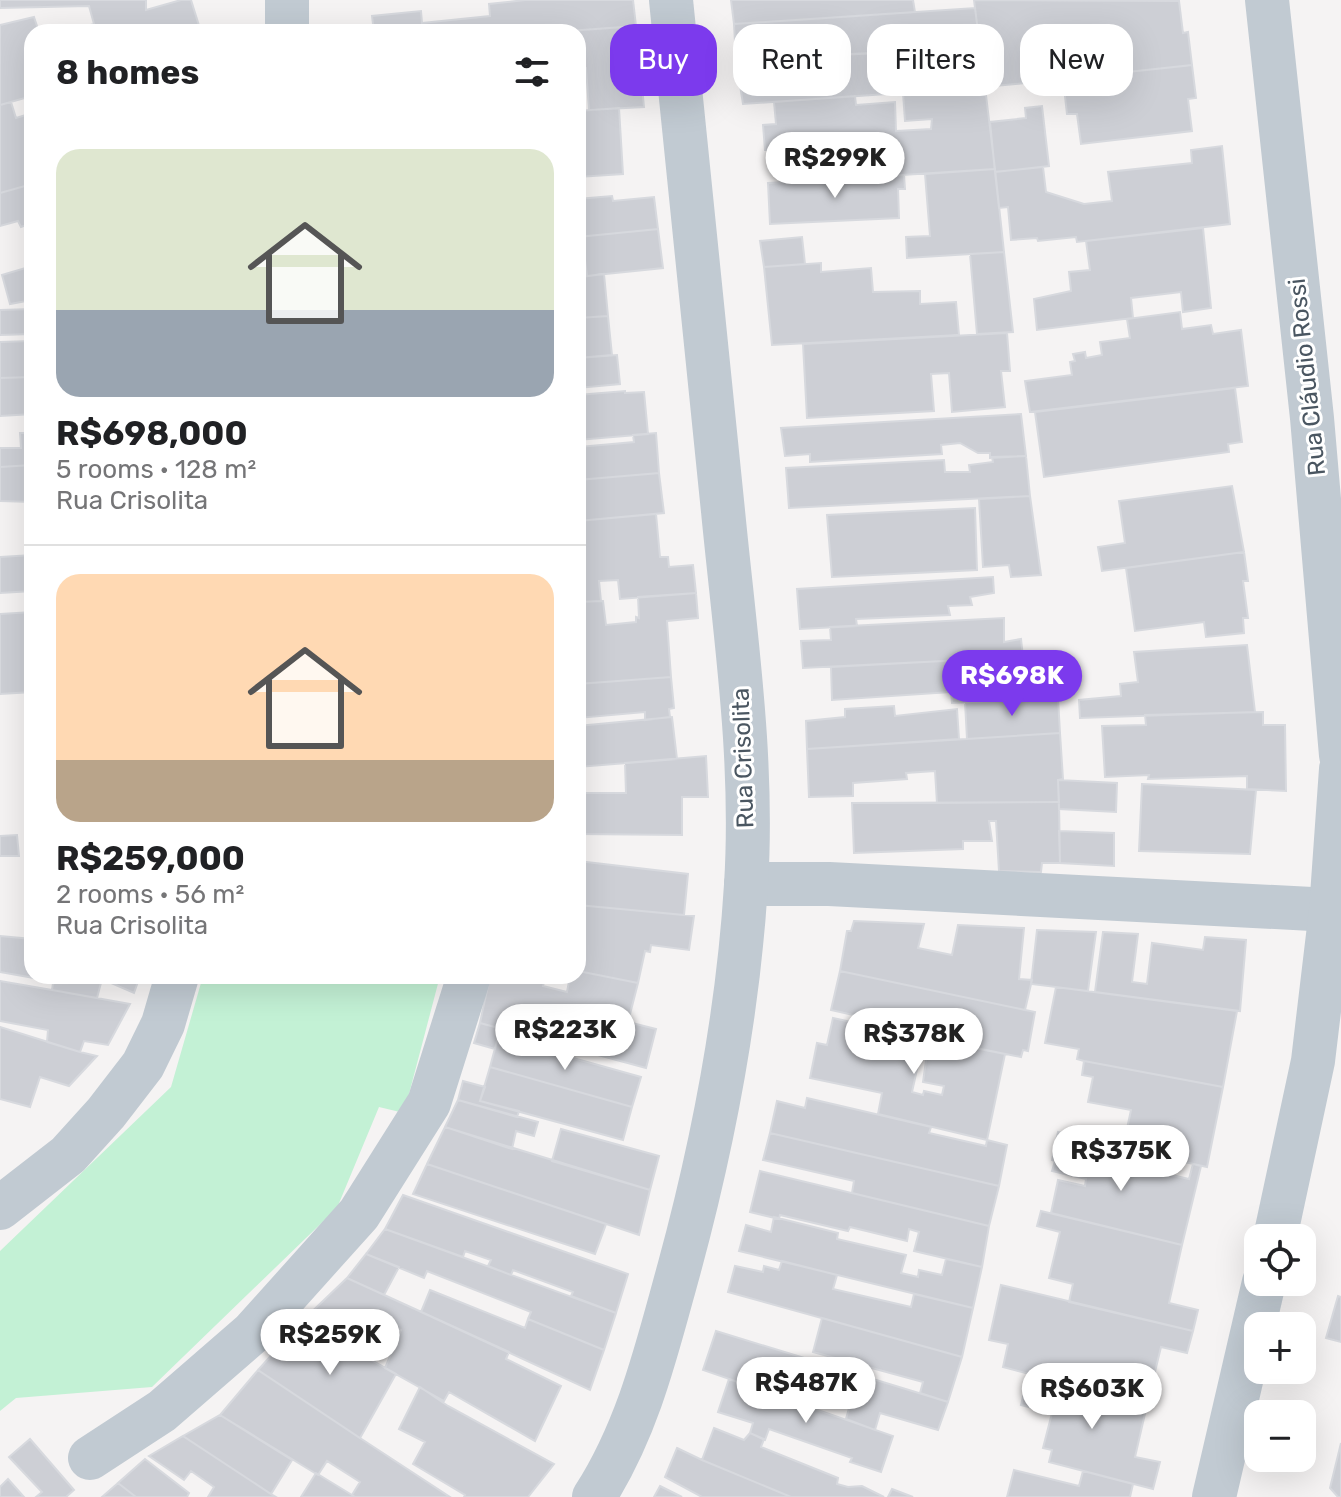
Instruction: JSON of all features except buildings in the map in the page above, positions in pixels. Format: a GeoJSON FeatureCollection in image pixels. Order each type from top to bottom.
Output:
{"type":"FeatureCollection","features":[{"type":"Feature","properties":{"kind":"street"},"geometry":{"type":"LineString","coordinates":[[287,0],[287,24]]}},
{"type":"Feature","properties":{"kind":"street","name":"Rua Crisolita"},"geometry":{"type":"LineString","coordinates":[[594,1497],[614,1466],[633,1426],[648,1383],[698,1198],[728,1046],[746,884],[747,750],[671,0]]}},
{"type":"Feature","properties":{"kind":"street","name":"Rua Cláudio Rossi"},"geometry":{"type":"LineString","coordinates":[[1267,0],[1327,423],[1341,755]]}},
{"type":"Feature","properties":{"kind":"street"},"geometry":{"type":"LineString","coordinates":[[1278,1224],[1313,1061],[1331,910],[1341,769]]}},
{"type":"Feature","properties":{"kind":"street"},"geometry":{"type":"LineString","coordinates":[[746,884],[829,884],[1331,910]]}},
{"type":"Feature","properties":{"kind":"street"},"geometry":{"type":"LineString","coordinates":[[0,1208],[68,1155],[106,1113],[143,1065],[163,1024],[175,984]]}},
{"type":"Feature","properties":{"kind":"street"},"geometry":{"type":"LineString","coordinates":[[90,1458],[162,1411],[253,1332],[359,1214],[429,1103],[466,984]]}},
{"type":"Feature","properties":{"kind":"street"},"geometry":{"type":"LineString","coordinates":[[1214,1497],[1261,1296]]}},
{"type":"Feature","properties":{"kind":"green space"},"geometry":{"type":"Polygon","coordinates":[[[201,984],[438,984],[404,1113],[379,1107],[337,1208],[152,1387],[16,1398],[0,1411],[0,1251],[171,1087],[201,984]]]}}]}
